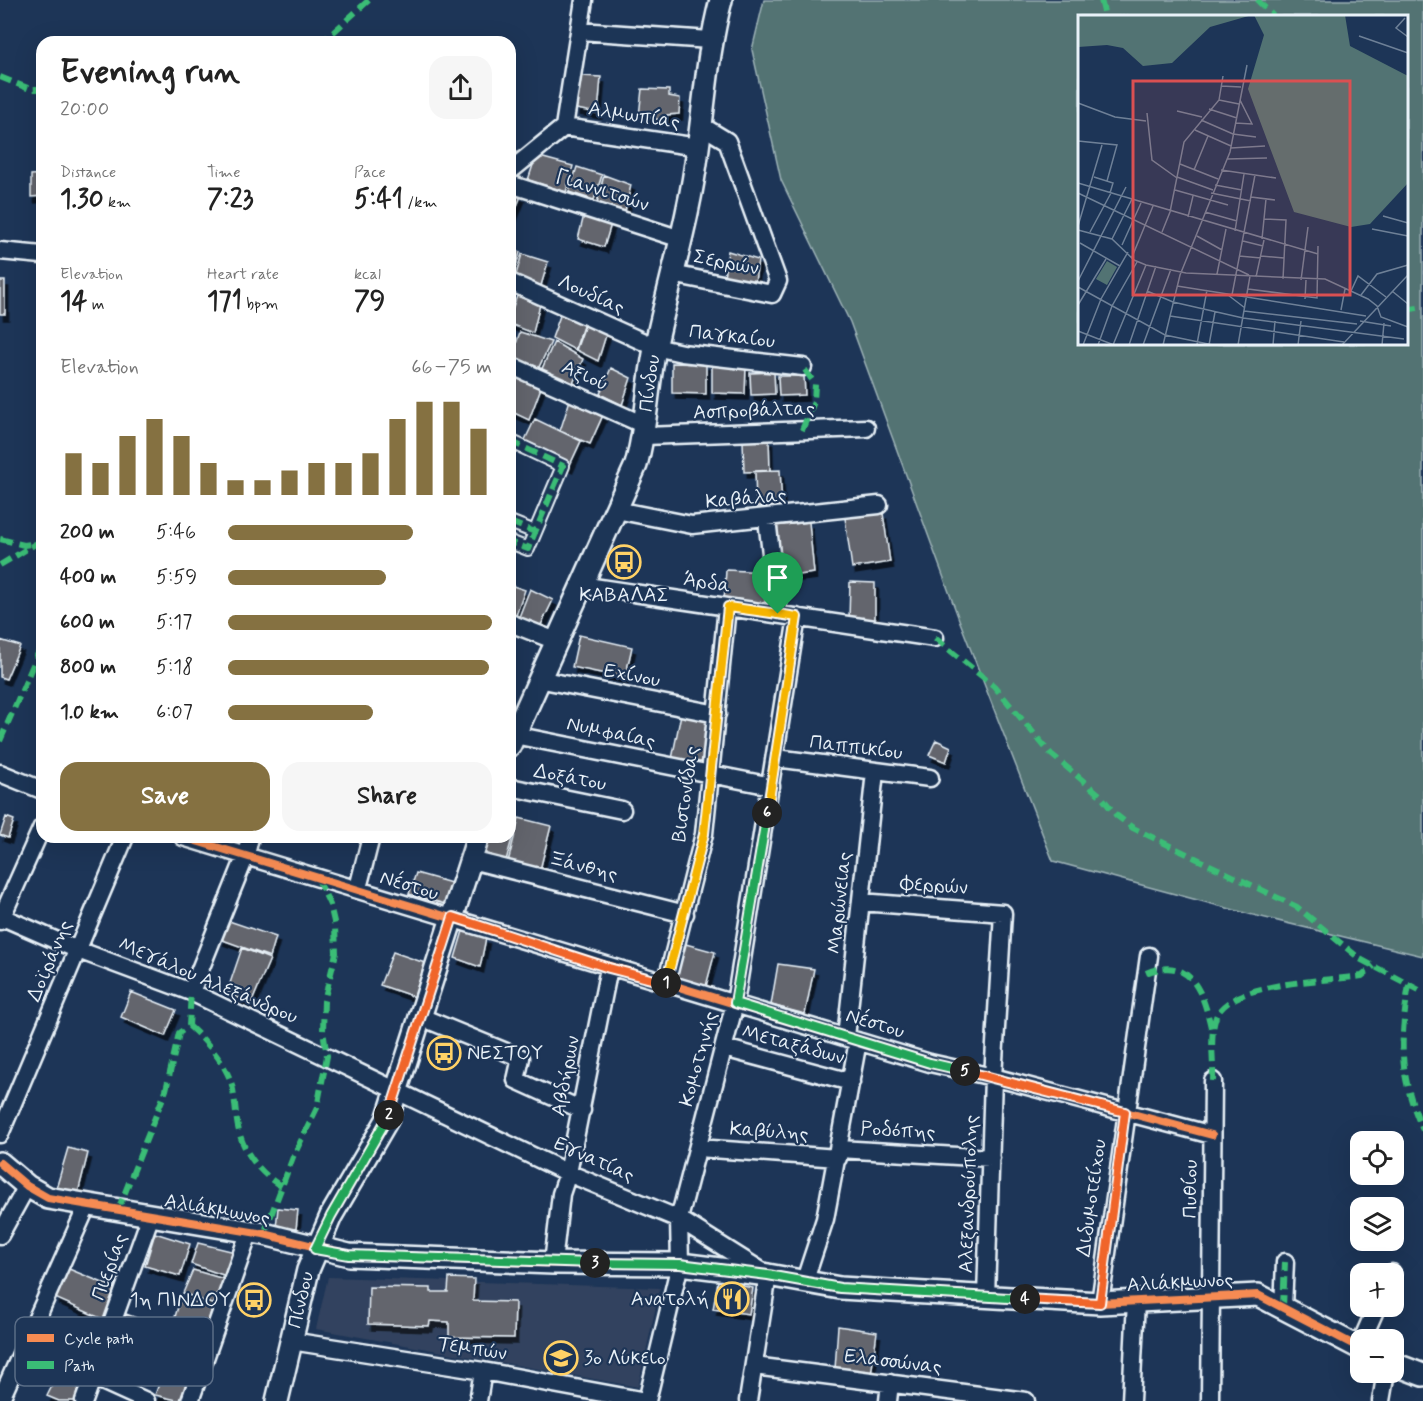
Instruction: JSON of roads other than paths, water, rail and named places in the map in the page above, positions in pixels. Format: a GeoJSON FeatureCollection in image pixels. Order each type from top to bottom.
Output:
{"type":"FeatureCollection","features":[{"type":"Feature","properties":{"kind":"street"},"geometry":{"type":"LineString","coordinates":[[516,166],[564,127],[584,0]]}},
{"type":"Feature","properties":{"kind":"street","name":"Πίνδου"},"geometry":{"type":"LineString","coordinates":[[516,712],[538,679],[636,465],[644,430],[655,347],[681,239],[698,147],[710,40],[721,0]]}},
{"type":"Feature","properties":{"kind":"street"},"geometry":{"type":"LineString","coordinates":[[580,31],[710,40]]}},
{"type":"Feature","properties":{"kind":"street","name":"Σερρών"},"geometry":{"type":"LineString","coordinates":[[672,274],[772,294],[778,281],[727,141],[699,124]]}},
{"type":"Feature","properties":{"kind":"street","name":"Αλμωπίας"},"geometry":{"type":"LineString","coordinates":[[564,127],[698,147]]}},
{"type":"Feature","properties":{"kind":"street","name":"Γιαννιτσών"},"geometry":{"type":"LineString","coordinates":[[516,186],[681,239]]}},
{"type":"Feature","properties":{"kind":"street"},"geometry":{"type":"LineString","coordinates":[[0,251],[36,254]]}},
{"type":"Feature","properties":{"kind":"street","name":"Λουδίας"},"geometry":{"type":"LineString","coordinates":[[516,285],[655,347]]}},
{"type":"Feature","properties":{"kind":"street","name":"Παγκαίου"},"geometry":{"type":"LineString","coordinates":[[655,347],[682,353],[803,367]]}},
{"type":"Feature","properties":{"kind":"street","name":"Αξιού"},"geometry":{"type":"LineString","coordinates":[[516,368],[644,430]]}},
{"type":"Feature","properties":{"kind":"street","name":"Ασπροβάλτας"},"geometry":{"type":"LineString","coordinates":[[644,430],[866,428]]}},
{"type":"Feature","properties":{"kind":"street"},"geometry":{"type":"LineString","coordinates":[[516,444],[563,466],[528,549],[516,544]]}},
{"type":"Feature","properties":{"kind":"street","name":"Καβάλας"},"geometry":{"type":"LineString","coordinates":[[616,510],[692,525],[767,519],[879,505]]}},
{"type":"Feature","properties":{"kind":"street"},"geometry":{"type":"LineString","coordinates":[[767,519],[778,614]]}},
{"type":"Feature","properties":{"kind":"street"},"geometry":{"type":"LineString","coordinates":[[516,524],[535,532]]}},
{"type":"Feature","properties":{"kind":"street","name":"Άρδα"},"geometry":{"type":"LineString","coordinates":[[580,585],[935,638]]}},
{"type":"Feature","properties":{"kind":"street","name":"Βιστονίδας"},"geometry":{"type":"LineString","coordinates":[[666,984],[704,834],[728,607]]}},
{"type":"Feature","properties":{"kind":"street","name":"Κομοτηνής"},"geometry":{"type":"LineString","coordinates":[[646,1401],[680,1264],[679,1219],[735,1003],[797,617]]}},
{"type":"Feature","properties":{"kind":"street"},"geometry":{"type":"LineString","coordinates":[[516,625],[556,640]]}},
{"type":"Feature","properties":{"kind":"street","name":"Εχίνου"},"geometry":{"type":"LineString","coordinates":[[538,679],[717,714]]}},
{"type":"Feature","properties":{"kind":"street","name":"Νυμφαίας"},"geometry":{"type":"LineString","coordinates":[[516,741],[771,786]]}},
{"type":"Feature","properties":{"kind":"street","name":"Παππικίου"},"geometry":{"type":"LineString","coordinates":[[776,758],[930,778]]}},
{"type":"Feature","properties":{"kind":"street","name":"Μαρώνειας"},"geometry":{"type":"LineString","coordinates":[[804,1283],[825,1219],[851,1082],[861,902],[875,772]]}},
{"type":"Feature","properties":{"kind":"street"},"geometry":{"type":"LineString","coordinates":[[0,773],[36,788]]}},
{"type":"Feature","properties":{"kind":"street","name":"Δοξάτου"},"geometry":{"type":"LineString","coordinates":[[516,788],[622,810]]}},
{"type":"Feature","properties":{"kind":"street"},"geometry":{"type":"LineString","coordinates":[[1,918],[36,840]]}},
{"type":"Feature","properties":{"kind":"street","name":"Δοϊράνης"},"geometry":{"type":"LineString","coordinates":[[0,1134],[123,843]]}},
{"type":"Feature","properties":{"kind":"street","name":"Νέστου"},"geometry":{"type":"LineString","coordinates":[[204,843],[453,917],[609,968],[735,1003],[930,1063],[993,1077],[1212,1135]]}},
{"type":"Feature","properties":{"kind":"street"},"geometry":{"type":"LineString","coordinates":[[190,992],[246,855],[249,843]]}},
{"type":"Feature","properties":{"kind":"street"},"geometry":{"type":"LineString","coordinates":[[358,888],[369,843]]}},
{"type":"Feature","properties":{"kind":"street","name":"Πίνδου"},"geometry":{"type":"LineString","coordinates":[[277,1401],[315,1249],[331,1216],[387,1120],[476,843]]}},
{"type":"Feature","properties":{"kind":"street","name":"Ξάνθης"},"geometry":{"type":"LineString","coordinates":[[471,860],[685,914]]}},
{"type":"Feature","properties":{"kind":"street","name":"Φερρών"},"geometry":{"type":"LineString","coordinates":[[861,902],[1003,912]]}},
{"type":"Feature","properties":{"kind":"street","name":"Αλεξανδρούπολης"},"geometry":{"type":"LineString","coordinates":[[986,1297],[993,1077],[1003,912]]}},
{"type":"Feature","properties":{"kind":"street","name":"Μεγάλου Αλεξάνδρου"},"geometry":{"type":"LineString","coordinates":[[1,918],[190,992],[398,1089]]}},
{"type":"Feature","properties":{"kind":"street","name":"Διδυμοτείχου"},"geometry":{"type":"LineString","coordinates":[[1100,1303],[1125,1112],[1149,956]]}},
{"type":"Feature","properties":{"kind":"street","name":"Αβδήρων"},"geometry":{"type":"LineString","coordinates":[[553,1263],[561,1194],[582,1110],[609,968]]}},
{"type":"Feature","properties":{"kind":"street"},"geometry":{"type":"LineString","coordinates":[[421,1017],[521,1058],[516,1080],[582,1110]]}},
{"type":"Feature","properties":{"kind":"street","name":"Μεταξάδων"},"geometry":{"type":"LineString","coordinates":[[723,1048],[851,1082]]}},
{"type":"Feature","properties":{"kind":"street","name":"Πυθίου"},"geometry":{"type":"LineString","coordinates":[[1210,1401],[1213,1081]]}},
{"type":"Feature","properties":{"kind":"street","name":"Εγνατίας"},"geometry":{"type":"LineString","coordinates":[[398,1089],[568,1173],[679,1219],[768,1275]]}},
{"type":"Feature","properties":{"kind":"street","name":"Καβύλης"},"geometry":{"type":"LineString","coordinates":[[698,1148],[838,1153]]}},
{"type":"Feature","properties":{"kind":"street","name":"Ροδόπης"},"geometry":{"type":"LineString","coordinates":[[838,1153],[991,1158]]}},
{"type":"Feature","properties":{"kind":"street","name":"Αλιάκμωνος"},"geometry":{"type":"LineString","coordinates":[[0,1163],[27,1186],[48,1198],[249,1233],[349,1255],[553,1263],[680,1264],[768,1275],[840,1288],[1100,1303],[1258,1295],[1350,1339]]}},
{"type":"Feature","properties":{"kind":"street"},"geometry":{"type":"LineString","coordinates":[[0,1235],[27,1186]]}},
{"type":"Feature","properties":{"kind":"street"},"geometry":{"type":"LineString","coordinates":[[37,1317],[87,1206]]}},
{"type":"Feature","properties":{"kind":"street","name":"Πιερίας"},"geometry":{"type":"LineString","coordinates":[[114,1317],[151,1215]]}},
{"type":"Feature","properties":{"kind":"street"},"geometry":{"type":"LineString","coordinates":[[213,1336],[249,1233]]}},
{"type":"Feature","properties":{"kind":"street"},"geometry":{"type":"LineString","coordinates":[[1283,1307],[1285,1262]]}},
{"type":"Feature","properties":{"kind":"street"},"geometry":{"type":"LineString","coordinates":[[748,1401],[768,1275]]}},
{"type":"Feature","properties":{"kind":"street"},"geometry":{"type":"LineString","coordinates":[[1131,1401],[1136,1301]]}},
{"type":"Feature","properties":{"kind":"street","name":"Τεμπών"},"geometry":{"type":"LineString","coordinates":[[291,1341],[483,1371],[613,1397],[646,1401]]}},
{"type":"Feature","properties":{"kind":"street","name":"Ελασσώνας"},"geometry":{"type":"LineString","coordinates":[[754,1366],[1026,1401]]}},
{"type":"Feature","properties":{"kind":"street"},"geometry":{"type":"LineString","coordinates":[[0,1401],[15,1367]]}},
{"type":"Feature","properties":{"kind":"street"},"geometry":{"type":"LineString","coordinates":[[1404,1368],[1423,1375]]}},
{"type":"Feature","properties":{"kind":"street"},"geometry":{"type":"LineString","coordinates":[[478,1401],[483,1371]]}},
{"type":"Feature","properties":{"kind":"street"},"geometry":{"type":"LineString","coordinates":[[888,1401],[890,1383]]}},
{"type":"Feature","properties":{"kind":"street"},"geometry":{"type":"LineString","coordinates":[[1381,1401],[1384,1383]]}},
{"type":"Feature","properties":{"kind":"street","name":"Πιερίας"},"geometry":{"type":"LineString","coordinates":[[84,1401],[90,1386]]}},
{"type":"Feature","properties":{"kind":"street"},"geometry":{"type":"LineString","coordinates":[[113,1386],[146,1401]]}},
{"type":"Feature","properties":{"kind":"street"},"geometry":{"type":"LineString","coordinates":[[190,1401],[195,1386]]}},
{"type":"Feature","properties":{"kind":"place","name":"ΚΑΒΑΛΑΣ"},"geometry":{"type":"Point","coordinates":[624,562]}},
{"type":"Feature","properties":{"kind":"place","name":"ΝΕΣΤΟΥ"},"geometry":{"type":"Point","coordinates":[444,1053]}},
{"type":"Feature","properties":{"kind":"place","name":"Ανατολή"},"geometry":{"type":"Point","coordinates":[732,1299]}},
{"type":"Feature","properties":{"kind":"place","name":"1η ΠΙΝΔΟΥ"},"geometry":{"type":"Point","coordinates":[254,1300]}},
{"type":"Feature","properties":{"kind":"place","name":"3ο Λύκειο"},"geometry":{"type":"Point","coordinates":[561,1358]}}]}
